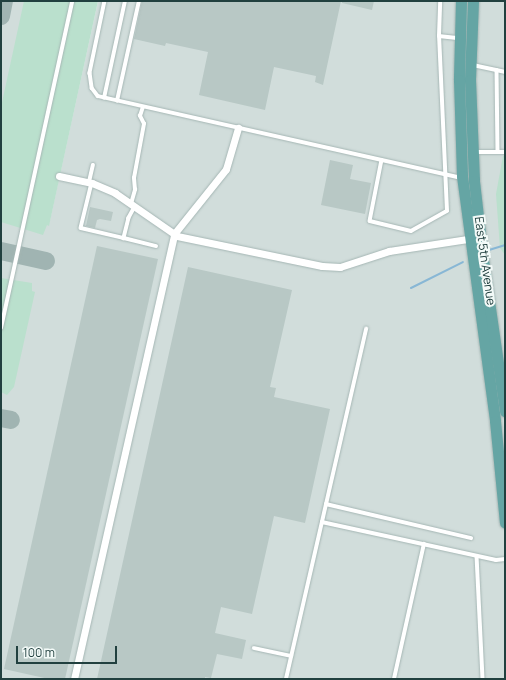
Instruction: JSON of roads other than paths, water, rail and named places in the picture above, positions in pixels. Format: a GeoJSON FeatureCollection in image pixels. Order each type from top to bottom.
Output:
{"type":"FeatureCollection","features":[{"type":"Feature","properties":{"kind":"main road","name":"East 5th Avenue"},"geometry":{"type":"LineString","coordinates":[[461,1],[459,105],[462,178],[494,421],[505,523]]}},
{"type":"Feature","properties":{"kind":"main road","name":"East 5th Avenue"},"geometry":{"type":"LineString","coordinates":[[473,1],[470,64],[474,181],[480,237],[505,411]]}},
{"type":"Feature","properties":{"kind":"street"},"geometry":{"type":"LineString","coordinates":[[74,679],[174,234],[226,169],[238,128]]}},
{"type":"Feature","properties":{"kind":"street"},"geometry":{"type":"LineString","coordinates":[[59,176],[90,182],[115,193],[174,234],[322,266],[340,267],[389,252],[480,237]]}},
{"type":"Feature","properties":{"kind":"lane"},"geometry":{"type":"LineString","coordinates":[[1,328],[72,1]]}},
{"type":"Feature","properties":{"kind":"lane"},"geometry":{"type":"LineString","coordinates":[[105,1],[89,79],[95,92],[104,98],[474,181]]}},
{"type":"Feature","properties":{"kind":"lane"},"geometry":{"type":"LineString","coordinates":[[104,98],[125,1]]}},
{"type":"Feature","properties":{"kind":"lane"},"geometry":{"type":"LineString","coordinates":[[117,101],[139,1]]}},
{"type":"Feature","properties":{"kind":"lane"},"geometry":{"type":"LineString","coordinates":[[382,160],[370,221],[411,231],[447,211],[438,36],[440,1]]}},
{"type":"Feature","properties":{"kind":"lane"},"geometry":{"type":"LineString","coordinates":[[438,36],[460,38]]}},
{"type":"Feature","properties":{"kind":"lane"},"geometry":{"type":"LineString","coordinates":[[470,64],[505,72]]}},
{"type":"Feature","properties":{"kind":"lane"},"geometry":{"type":"LineString","coordinates":[[497,70],[498,152]]}},
{"type":"Feature","properties":{"kind":"lane"},"geometry":{"type":"LineString","coordinates":[[124,238],[133,205],[135,190],[134,178],[144,124],[140,116],[143,107]]}},
{"type":"Feature","properties":{"kind":"lane"},"geometry":{"type":"LineString","coordinates":[[472,152],[505,152]]}},
{"type":"Feature","properties":{"kind":"lane"},"geometry":{"type":"LineString","coordinates":[[93,165],[81,228],[156,246]]}},
{"type":"Feature","properties":{"kind":"lane"},"geometry":{"type":"LineString","coordinates":[[286,679],[366,329]]}},
{"type":"Feature","properties":{"kind":"lane"},"geometry":{"type":"LineString","coordinates":[[326,504],[471,538]]}},
{"type":"Feature","properties":{"kind":"lane"},"geometry":{"type":"LineString","coordinates":[[322,522],[496,560],[505,559]]}},
{"type":"Feature","properties":{"kind":"lane"},"geometry":{"type":"LineString","coordinates":[[394,679],[424,544]]}},
{"type":"Feature","properties":{"kind":"lane"},"geometry":{"type":"LineString","coordinates":[[477,556],[482,679]]}},
{"type":"Feature","properties":{"kind":"lane"},"geometry":{"type":"LineString","coordinates":[[254,648],[292,656]]}},
{"type":"Feature","properties":{"kind":"waterway"},"geometry":{"type":"LineString","coordinates":[[489,250],[505,245]]}},
{"type":"Feature","properties":{"kind":"waterway"},"geometry":{"type":"LineString","coordinates":[[411,288],[463,262]]}}]}
